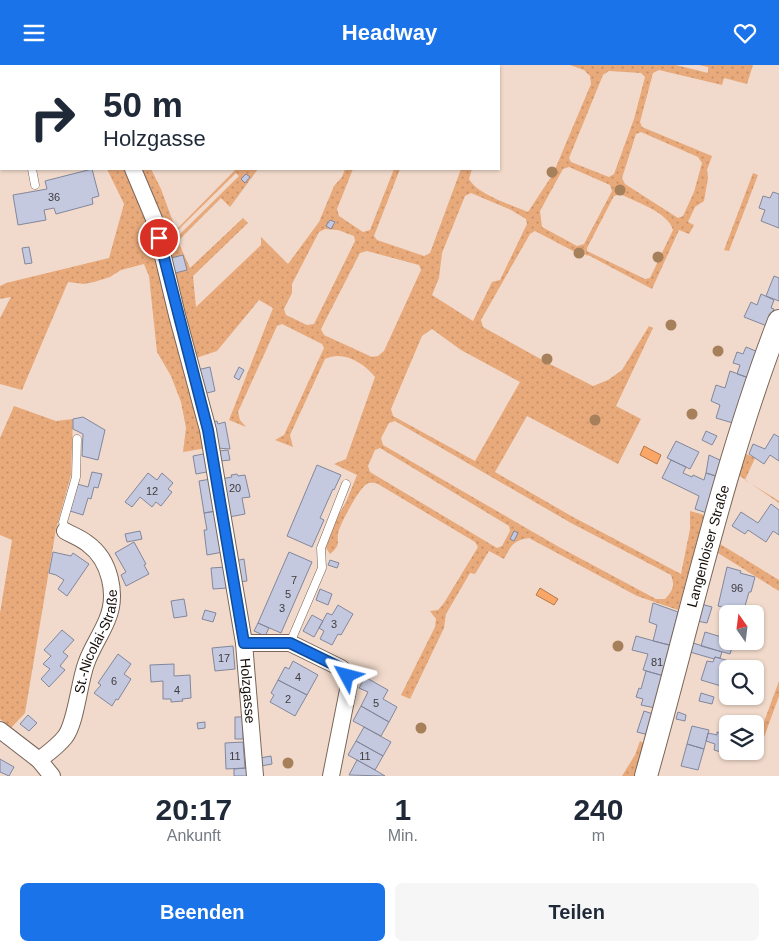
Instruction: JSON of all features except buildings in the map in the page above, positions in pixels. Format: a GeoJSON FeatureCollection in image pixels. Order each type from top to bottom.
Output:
{"type":"FeatureCollection","features":[{"type":"Feature","properties":{"kind":"street","name":"Holzgasse"},"geometry":{"type":"LineString","coordinates":[[133,170],[154,219],[177,315],[208,430],[244,643],[255,776]]}},
{"type":"Feature","properties":{"kind":"street","name":"Langenloiser Straße"},"geometry":{"type":"LineString","coordinates":[[646,776],[708,542],[749,405],[779,321]]}},
{"type":"Feature","properties":{"kind":"street","name":"St.-Nicolai-Straße"},"geometry":{"type":"LineString","coordinates":[[39,760],[66,736],[72,721],[86,664],[108,618],[112,600],[106,566],[98,553],[88,543],[65,531]]}},
{"type":"Feature","properties":{"kind":"street"},"geometry":{"type":"LineString","coordinates":[[244,643],[290,643],[341,668],[347,676],[349,685],[331,776]]}},
{"type":"Feature","properties":{"kind":"street"},"geometry":{"type":"LineString","coordinates":[[0,730],[39,760],[52,776]]}},
{"type":"Feature","properties":{"kind":"lane"},"geometry":{"type":"LineString","coordinates":[[32,170],[35,185]]}},
{"type":"Feature","properties":{"kind":"lane"},"geometry":{"type":"LineString","coordinates":[[65,531],[63,522],[76,477],[77,439]]}},
{"type":"Feature","properties":{"kind":"lane"},"geometry":{"type":"LineString","coordinates":[[290,643],[322,568],[321,548],[346,484]]}},
{"type":"Feature","properties":{"kind":"shaded area"},"geometry":{"type":"Polygon","coordinates":[[[570,65],[676,65],[708,73],[708,67],[699,65],[753,65],[747,84],[724,78],[722,85],[659,70],[653,73],[640,122],[642,127],[712,156],[707,170],[708,178],[704,201],[695,207],[688,222],[694,225],[689,234],[679,230],[652,289],[590,256],[575,252],[535,231],[530,234],[481,320],[483,327],[593,386],[608,380],[622,370],[649,326],[653,328],[616,406],[641,419],[618,464],[527,416],[495,472],[573,517],[681,574],[690,529],[690,511],[704,515],[678,610],[637,596],[529,538],[519,540],[511,547],[504,559],[489,551],[475,574],[470,573],[446,614],[444,628],[410,699],[401,695],[435,627],[436,619],[430,611],[438,610],[444,603],[478,547],[475,542],[378,484],[371,483],[367,484],[355,498],[339,530],[336,547],[330,554],[326,548],[335,521],[346,502],[357,475],[334,464],[346,459],[375,377],[365,367],[346,357],[339,356],[325,359],[290,435],[293,447],[275,440],[284,435],[324,348],[322,344],[282,324],[277,326],[238,412],[240,420],[246,427],[229,420],[273,308],[259,300],[217,351],[184,362],[207,448],[183,452],[186,428],[181,402],[171,376],[157,352],[149,276],[144,264],[121,270],[110,277],[94,282],[84,284],[68,282],[22,390],[0,384],[0,318],[11,297],[0,299],[0,286],[109,258],[124,204],[107,170],[152,170],[161,189],[176,230],[235,170],[257,170],[230,207],[221,198],[178,241],[190,268],[243,218],[248,223],[193,276],[196,307],[261,245],[261,237],[288,264],[319,222],[334,186],[342,177],[345,170],[353,170],[337,209],[339,216],[363,232],[370,230],[394,170],[400,170],[374,236],[377,240],[424,256],[430,253],[461,170],[472,170],[469,179],[473,185],[487,195],[528,212],[553,174],[591,84],[590,76],[584,70],[570,65]],[[609,71],[603,75],[569,158],[571,162],[609,177],[614,174],[634,119],[645,77],[641,73],[609,71]],[[641,132],[636,134],[622,178],[625,184],[678,218],[683,216],[694,192],[702,163],[698,157],[641,132]],[[569,167],[563,169],[540,211],[542,227],[577,246],[584,244],[612,191],[610,185],[569,167]],[[236,173],[176,232],[177,237],[239,176],[236,173]],[[471,193],[465,196],[442,253],[439,278],[432,295],[473,321],[492,282],[500,280],[527,224],[526,219],[511,210],[471,193]],[[620,194],[614,196],[587,251],[645,279],[650,278],[673,230],[665,218],[658,213],[620,194]],[[325,229],[319,232],[292,284],[292,293],[284,309],[286,315],[307,325],[314,324],[355,241],[354,236],[338,230],[325,229]],[[367,251],[360,253],[321,329],[324,335],[372,357],[378,356],[384,351],[421,270],[419,265],[367,251]],[[432,329],[422,336],[391,409],[393,416],[475,461],[520,382],[461,350],[432,329]],[[395,421],[389,423],[381,438],[383,445],[559,547],[656,599],[665,599],[670,593],[673,585],[671,575],[571,523],[395,421]],[[380,448],[375,450],[368,466],[370,472],[497,548],[502,546],[510,531],[509,526],[380,448]]]}},
{"type":"Feature","properties":{"kind":"shaded area"},"geometry":{"type":"Polygon","coordinates":[[[753,173],[758,175],[729,251],[724,250],[753,173]]]}},
{"type":"Feature","properties":{"kind":"shaded area"},"geometry":{"type":"Polygon","coordinates":[[[14,406],[56,421],[73,419],[71,475],[56,529],[25,713],[11,728],[0,719],[0,613],[12,540],[0,535],[0,438],[14,406]]]}},
{"type":"Feature","properties":{"kind":"shaded area"},"geometry":{"type":"Polygon","coordinates":[[[644,446],[661,455],[657,464],[640,455],[644,446]]]}},
{"type":"Feature","properties":{"kind":"shaded area"},"geometry":{"type":"Polygon","coordinates":[[[742,452],[755,458],[745,480],[737,474],[742,452]]]}},
{"type":"Feature","properties":{"kind":"shaded area"},"geometry":{"type":"Polygon","coordinates":[[[752,484],[779,501],[779,503],[752,484]]]}},
{"type":"Feature","properties":{"kind":"shaded area"},"geometry":{"type":"Polygon","coordinates":[[[720,544],[779,580],[779,591],[718,553],[720,544]]]}},
{"type":"Feature","properties":{"kind":"shaded area"},"geometry":{"type":"Polygon","coordinates":[[[540,588],[558,599],[554,605],[536,595],[540,588]]]}},
{"type":"Feature","properties":{"kind":"shaded area"},"geometry":{"type":"Polygon","coordinates":[[[779,681],[779,696],[764,737],[764,722],[779,681]]]}},
{"type":"Feature","properties":{"kind":"shaded area"},"geometry":{"type":"Polygon","coordinates":[[[640,741],[647,745],[638,776],[622,776],[635,755],[640,741]]]}},
{"type":"Feature","properties":{"kind":"route"},"geometry":{"type":"LineString","coordinates":[[159,238],[177,315],[208,430],[244,643],[290,643],[341,668],[347,676]]}}]}
